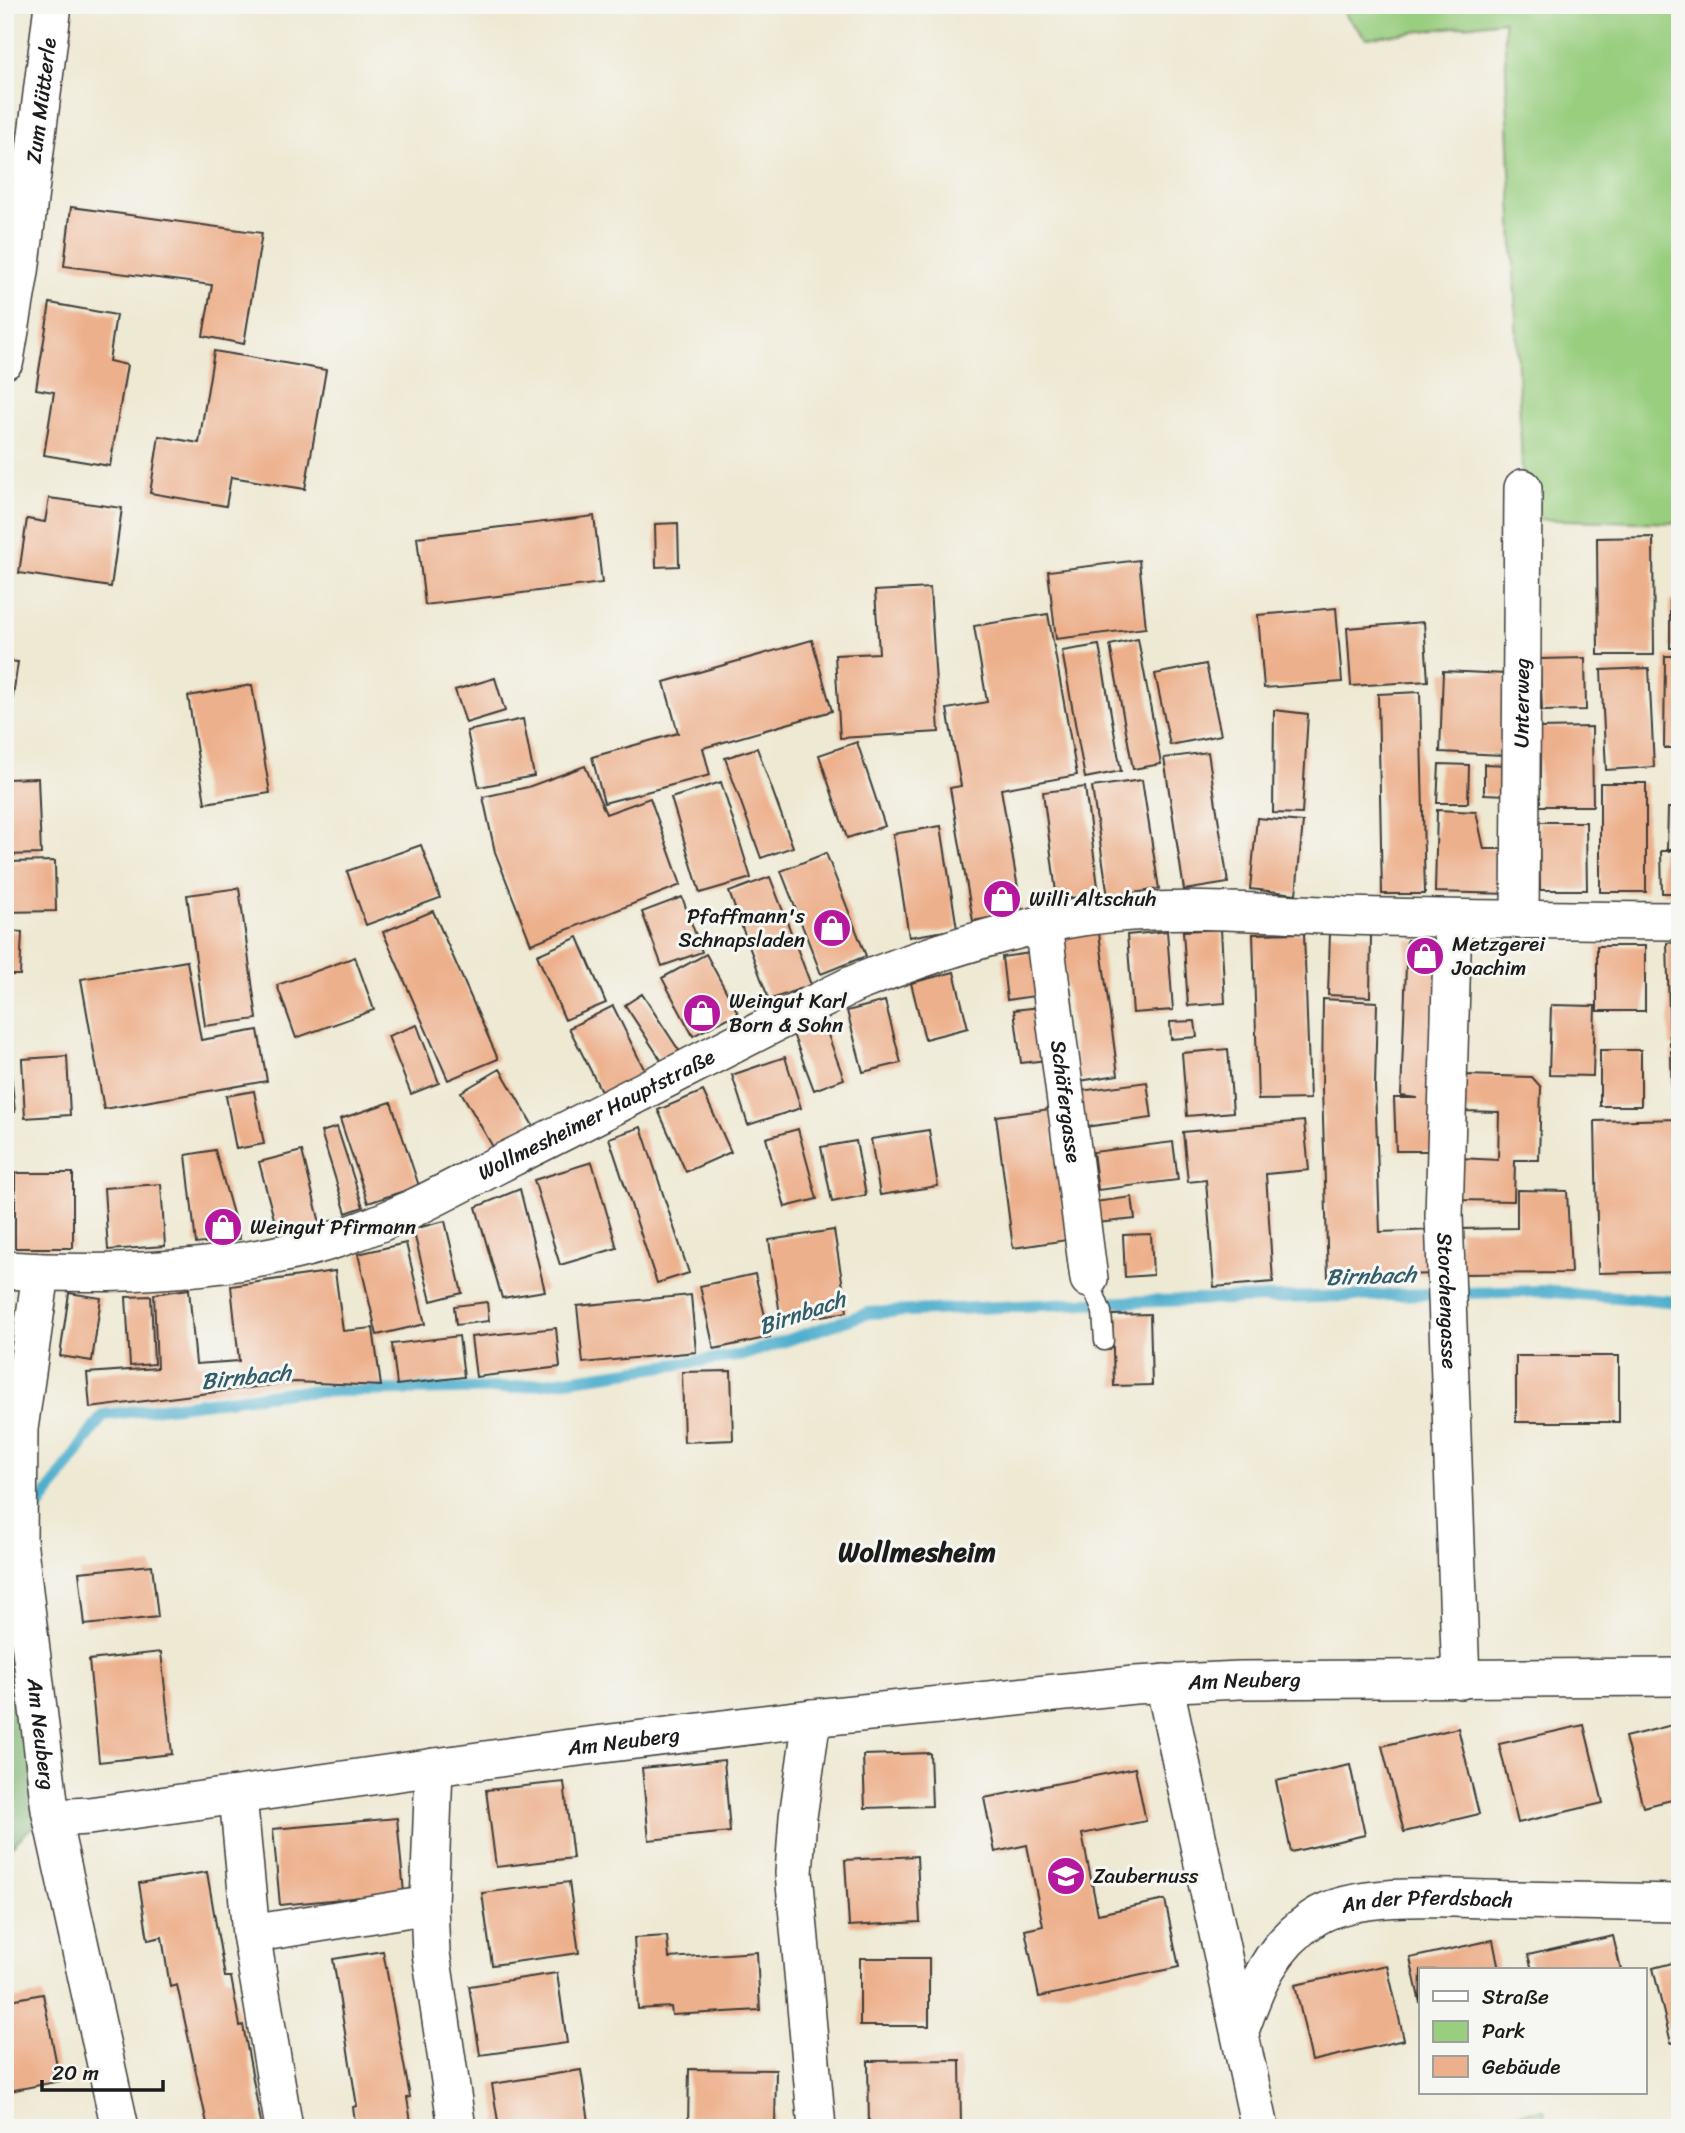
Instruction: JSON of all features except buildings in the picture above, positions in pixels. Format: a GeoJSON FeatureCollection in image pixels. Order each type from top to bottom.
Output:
{"type":"FeatureCollection","features":[{"type":"Feature","properties":{"kind":"street","name":"Zum Mütterle"},"geometry":{"type":"LineString","coordinates":[[5,360],[20,272],[53,5]]}},
{"type":"Feature","properties":{"kind":"street","name":"Unterweg"},"geometry":{"type":"LineString","coordinates":[[1520,920],[1523,488]]}},
{"type":"Feature","properties":{"kind":"street","name":"Wollmesheimer Hauptstraße"},"geometry":{"type":"LineString","coordinates":[[5,1270],[41,1273],[166,1268],[261,1258],[352,1234],[425,1201],[854,984],[926,958],[1043,925],[1083,917],[1174,910],[1453,919],[1680,921]]}},
{"type":"Feature","properties":{"kind":"street","name":"Storchengasse"},"geometry":{"type":"LineString","coordinates":[[1453,919],[1444,1216],[1461,1680]]}},
{"type":"Feature","properties":{"kind":"street","name":"Schäfergasse"},"geometry":{"type":"LineString","coordinates":[[1043,925],[1096,1295]]}},
{"type":"Feature","properties":{"kind":"street","name":"Am Neuberg"},"geometry":{"type":"LineString","coordinates":[[41,1273],[17,1456],[18,1540],[52,1818],[120,2128]]}},
{"type":"Feature","properties":{"kind":"street","name":"Am Neuberg"},"geometry":{"type":"LineString","coordinates":[[52,1818],[238,1796],[434,1767],[812,1718],[1164,1683],[1680,1677]]}},
{"type":"Feature","properties":{"kind":"street"},"geometry":{"type":"LineString","coordinates":[[1164,1683],[1260,2128]]}},
{"type":"Feature","properties":{"kind":"street"},"geometry":{"type":"LineString","coordinates":[[812,1718],[798,1816],[794,1873],[817,2128]]}},
{"type":"Feature","properties":{"kind":"street"},"geometry":{"type":"LineString","coordinates":[[434,1767],[429,1905],[431,1953],[457,2128]]}},
{"type":"Feature","properties":{"kind":"street"},"geometry":{"type":"LineString","coordinates":[[238,1796],[251,1934],[284,2128]]}},
{"type":"Feature","properties":{"kind":"street","name":"An der Pferdsbach"},"geometry":{"type":"LineString","coordinates":[[1240,2031],[1257,1982],[1273,1954],[1316,1916],[1335,1909],[1374,1900],[1422,1899],[1680,1903]]}},
{"type":"Feature","properties":{"kind":"street"},"geometry":{"type":"LineString","coordinates":[[251,1934],[429,1905]]}},
{"type":"Feature","properties":{"kind":"lane"},"geometry":{"type":"LineString","coordinates":[[1096,1295],[1104,1341]]}},
{"type":"Feature","properties":{"kind":"green space"},"geometry":{"type":"Polygon","coordinates":[[[1344,5],[1680,5],[1680,523],[1524,519],[1504,21],[1366,38],[1345,15],[1344,5]]]}},
{"type":"Feature","properties":{"kind":"green space"},"geometry":{"type":"Polygon","coordinates":[[[5,1490],[50,1810],[5,1853],[5,1490]]]}},
{"type":"Feature","properties":{"kind":"green space"},"geometry":{"type":"Polygon","coordinates":[[[1544,2110],[1547,2128],[1435,2128],[1434,2123],[1544,2110]]]}},
{"type":"Feature","properties":{"kind":"waterway","name":"Birnbach"},"geometry":{"type":"LineString","coordinates":[[28,1522],[103,1415],[290,1392],[510,1388],[743,1355],[868,1313],[1085,1303],[1541,1291],[1680,1302]]}},
{"type":"Feature","properties":{"kind":"place","name":"Willi Altschuh"},"geometry":{"type":"Point","coordinates":[1002,899]}},
{"type":"Feature","properties":{"kind":"place","name":"Pfaffmann's Schnapsladen"},"geometry":{"type":"Point","coordinates":[832,928]}},
{"type":"Feature","properties":{"kind":"place","name":"Metzgerei Joachim"},"geometry":{"type":"Point","coordinates":[1425,956]}},
{"type":"Feature","properties":{"kind":"place","name":"Weingut Karl Born & Sohn"},"geometry":{"type":"Point","coordinates":[702,1013]}},
{"type":"Feature","properties":{"kind":"place","name":"Weingut Pfirmann"},"geometry":{"type":"Point","coordinates":[223,1227]}},
{"type":"Feature","properties":{"kind":"place","name":"Zaubernuss"},"geometry":{"type":"Point","coordinates":[1066,1876]}},
{"type":"Feature","properties":{"kind":"district","name":"Wollmesheim"},"geometry":{"type":"Point","coordinates":[917,1551]}}]}
